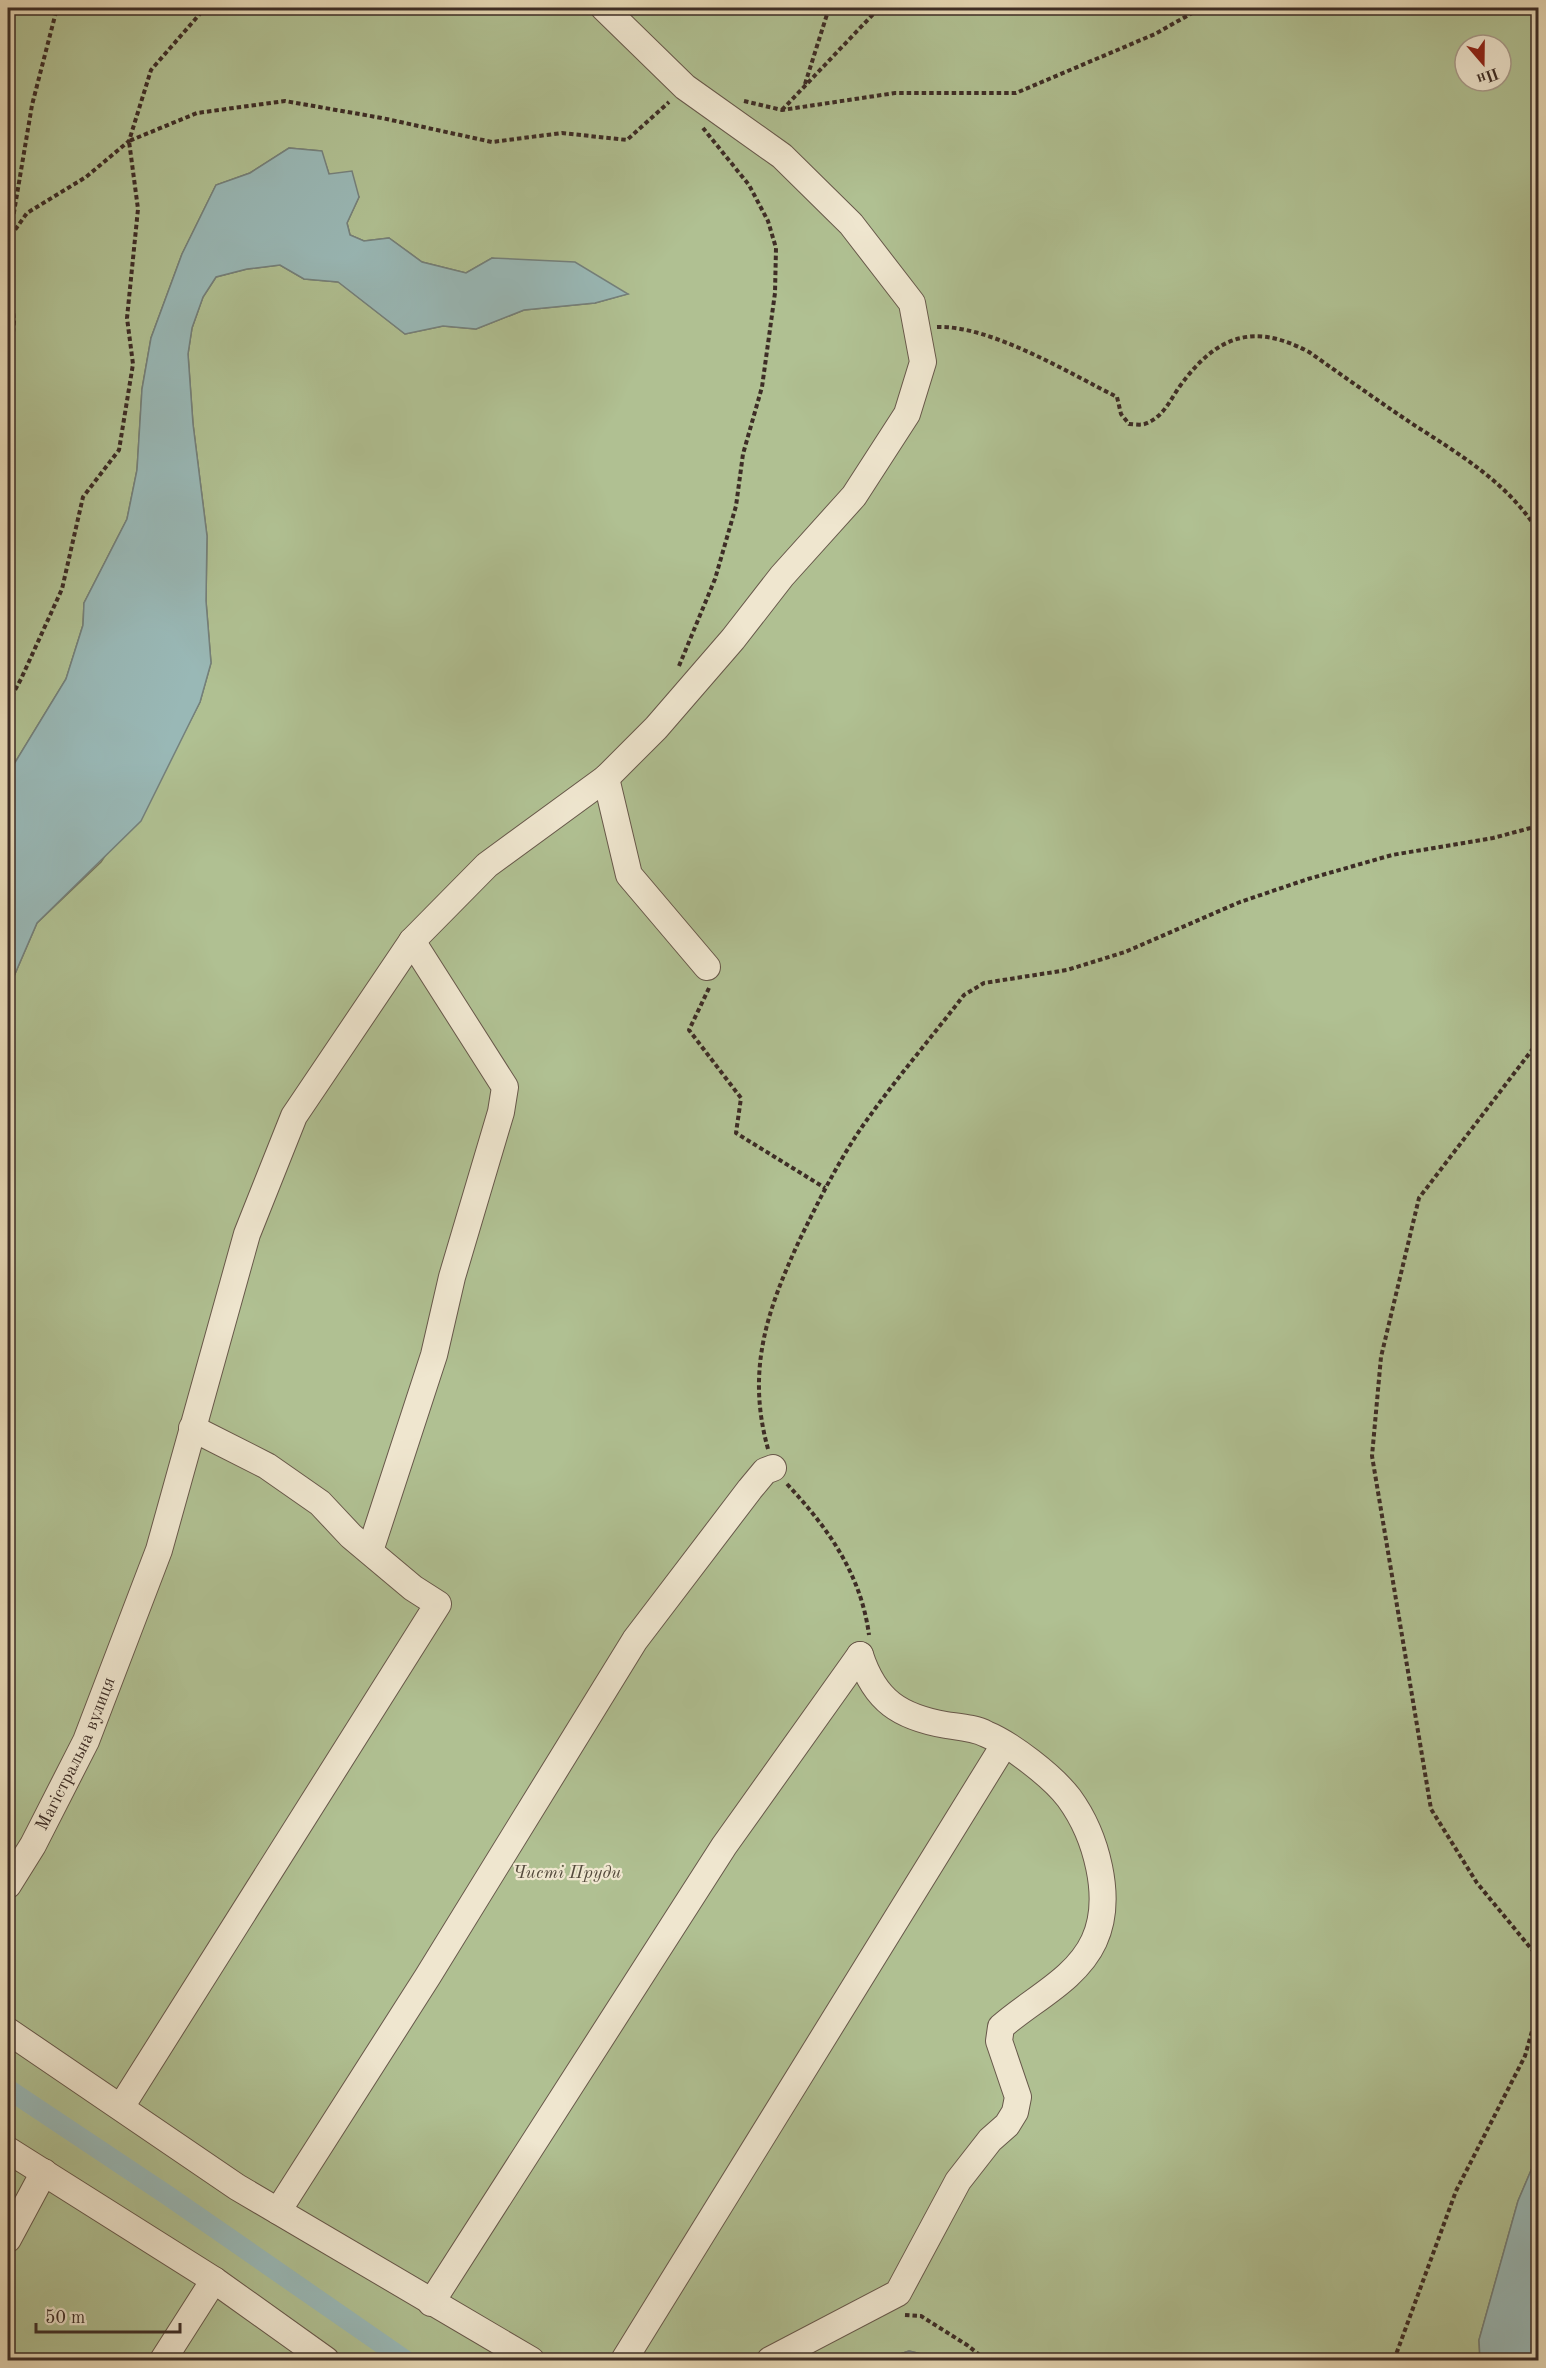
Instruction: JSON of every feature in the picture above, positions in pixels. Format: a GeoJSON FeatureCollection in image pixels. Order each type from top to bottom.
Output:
{"type":"FeatureCollection","features":[{"type":"Feature","properties":{"kind":"street","name":"Магістральна вулиця"},"geometry":{"type":"LineString","coordinates":[[8,1886],[33,1845],[86,1741],[159,1550],[248,1234],[294,1116],[412,941],[487,865],[606,778],[656,728],[734,639],[782,576],[854,496],[907,414],[923,362],[912,303],[851,224],[782,156],[684,87],[604,8]]}},
{"type":"Feature","properties":{"kind":"street"},"geometry":{"type":"LineString","coordinates":[[606,778],[629,875],[707,967]]}},
{"type":"Feature","properties":{"kind":"street"},"geometry":{"type":"LineString","coordinates":[[370,1551],[434,1355],[452,1277],[501,1112],[505,1087],[412,941]]}},
{"type":"Feature","properties":{"kind":"street"},"geometry":{"type":"LineString","coordinates":[[122,2107],[438,1604],[413,1588],[351,1536],[320,1503],[267,1466],[192,1428]]}},
{"type":"Feature","properties":{"kind":"street"},"geometry":{"type":"LineString","coordinates":[[278,2211],[428,1976],[635,1640],[750,1489],[765,1471],[773,1468]]}},
{"type":"Feature","properties":{"kind":"street"},"geometry":{"type":"LineString","coordinates":[[770,2361],[898,2293],[958,2181],[1015,2112],[1018,2097],[999,2041],[1001,2027],[1055,1986],[1077,1964],[1094,1942],[1104,1903],[1099,1873],[1090,1844],[1068,1796],[1042,1773],[986,1733],[906,1715],[886,1700],[867,1675],[860,1655]]}},
{"type":"Feature","properties":{"kind":"street"},"geometry":{"type":"LineString","coordinates":[[431,2302],[724,1846],[860,1655]]}},
{"type":"Feature","properties":{"kind":"street"},"geometry":{"type":"LineString","coordinates":[[624,2361],[1004,1744]]}},
{"type":"Feature","properties":{"kind":"street"},"geometry":{"type":"LineString","coordinates":[[8,2031],[237,2187],[531,2361]]}},
{"type":"Feature","properties":{"kind":"street"},"geometry":{"type":"LineString","coordinates":[[8,2150],[214,2280],[326,2361]]}},
{"type":"Feature","properties":{"kind":"street"},"geometry":{"type":"LineString","coordinates":[[8,2239],[44,2172]]}},
{"type":"Feature","properties":{"kind":"street"},"geometry":{"type":"LineString","coordinates":[[163,2361],[214,2280]]}},
{"type":"Feature","properties":{"kind":"path"},"geometry":{"type":"LineString","coordinates":[[8,385],[14,322],[9,265],[10,237],[32,105],[57,8]]}},
{"type":"Feature","properties":{"kind":"path"},"geometry":{"type":"LineString","coordinates":[[8,702],[21,679],[62,589],[83,496],[119,450],[133,364],[127,318],[138,209],[129,141],[151,70],[205,8]]}},
{"type":"Feature","properties":{"kind":"path"},"geometry":{"type":"LineString","coordinates":[[804,87],[823,33],[829,8]]}},
{"type":"Feature","properties":{"kind":"path"},"geometry":{"type":"LineString","coordinates":[[782,110],[879,8]]}},
{"type":"Feature","properties":{"kind":"path"},"geometry":{"type":"LineString","coordinates":[[738,100],[782,110],[895,93],[1016,93],[1155,34],[1201,8]]}},
{"type":"Feature","properties":{"kind":"path"},"geometry":{"type":"LineString","coordinates":[[10,237],[27,213],[86,177],[129,141],[197,113],[285,101],[382,118],[492,142],[562,133],[627,140],[684,87]]}},
{"type":"Feature","properties":{"kind":"path"},"geometry":{"type":"LineString","coordinates":[[675,677],[715,579],[736,506],[743,454],[762,387],[775,293],[776,248],[768,221],[749,185],[699,123]]}},
{"type":"Feature","properties":{"kind":"path"},"geometry":{"type":"LineString","coordinates":[[917,330],[954,326],[978,332],[1057,366],[1117,397],[1120,414],[1129,424],[1145,425],[1163,412],[1189,373],[1208,352],[1245,337],[1264,335],[1286,340],[1310,352],[1501,485],[1526,512],[1539,531]]}},
{"type":"Feature","properties":{"kind":"path"},"geometry":{"type":"LineString","coordinates":[[860,1655],[869,1639],[866,1610],[853,1576],[836,1542],[773,1468],[763,1429],[760,1374],[764,1328],[776,1290],[825,1188],[864,1125],[964,995],[984,982],[1068,970],[1125,952],[1240,902],[1360,864],[1392,855],[1493,838],[1539,826]]}},
{"type":"Feature","properties":{"kind":"path"},"geometry":{"type":"LineString","coordinates":[[1539,885],[1539,895]]}},
{"type":"Feature","properties":{"kind":"path"},"geometry":{"type":"LineString","coordinates":[[707,967],[712,983],[689,1030],[741,1098],[736,1132],[825,1188]]}},
{"type":"Feature","properties":{"kind":"path"},"geometry":{"type":"LineString","coordinates":[[1539,1042],[1419,1198],[1381,1357],[1372,1456],[1431,1809],[1477,1883],[1539,1957]]}},
{"type":"Feature","properties":{"kind":"path"},"geometry":{"type":"LineString","coordinates":[[1394,2361],[1456,2191],[1525,2056],[1539,2010]]}},
{"type":"Feature","properties":{"kind":"path"},"geometry":{"type":"LineString","coordinates":[[869,2308],[921,2316],[967,2344],[986,2361]]}},
{"type":"Feature","properties":{"kind":"green space","name":"Чисті Пруди"},"geometry":{"type":"Polygon","coordinates":[[[8,8],[1538,8],[1538,2154],[1518,2201],[1479,2340],[1480,2360],[946,2360],[909,2351],[882,2360],[8,2360],[8,990],[37,923],[101,862],[173,754],[200,702],[211,663],[206,601],[207,536],[193,424],[188,354],[192,328],[203,297],[216,277],[247,269],[280,265],[304,279],[339,282],[405,334],[443,326],[476,329],[524,310],[595,303],[627,294],[492,258],[466,273],[422,262],[389,238],[364,241],[350,235],[347,223],[359,197],[329,174],[321,151],[289,148],[250,173],[216,185],[182,254],[151,338],[142,389],[137,470],[127,519],[84,603],[83,625],[66,679],[8,774],[8,8]]]}},
{"type":"Feature","properties":{"kind":"water"},"geometry":{"type":"Polygon","coordinates":[[[289,148],[322,151],[329,174],[352,171],[359,197],[347,223],[350,235],[364,241],[389,238],[422,262],[466,273],[492,258],[575,262],[628,294],[595,303],[524,310],[476,329],[443,326],[405,334],[338,282],[304,279],[280,265],[247,269],[216,277],[203,297],[192,328],[188,354],[193,424],[207,536],[206,601],[211,663],[200,702],[141,821],[37,923],[8,990],[8,774],[66,679],[83,625],[84,603],[127,519],[137,470],[142,389],[151,338],[182,254],[216,185],[250,173],[289,148]]]}},
{"type":"Feature","properties":{"kind":"water"},"geometry":{"type":"Polygon","coordinates":[[[1538,2154],[1538,2360],[1480,2360],[1479,2340],[1518,2201],[1538,2154]]]}},
{"type":"Feature","properties":{"kind":"water"},"geometry":{"type":"Polygon","coordinates":[[[909,2351],[946,2360],[882,2360],[909,2351]]]}},
{"type":"Feature","properties":{"kind":"waterway"},"geometry":{"type":"LineString","coordinates":[[8,2089],[167,2195],[405,2360]]}}]}
